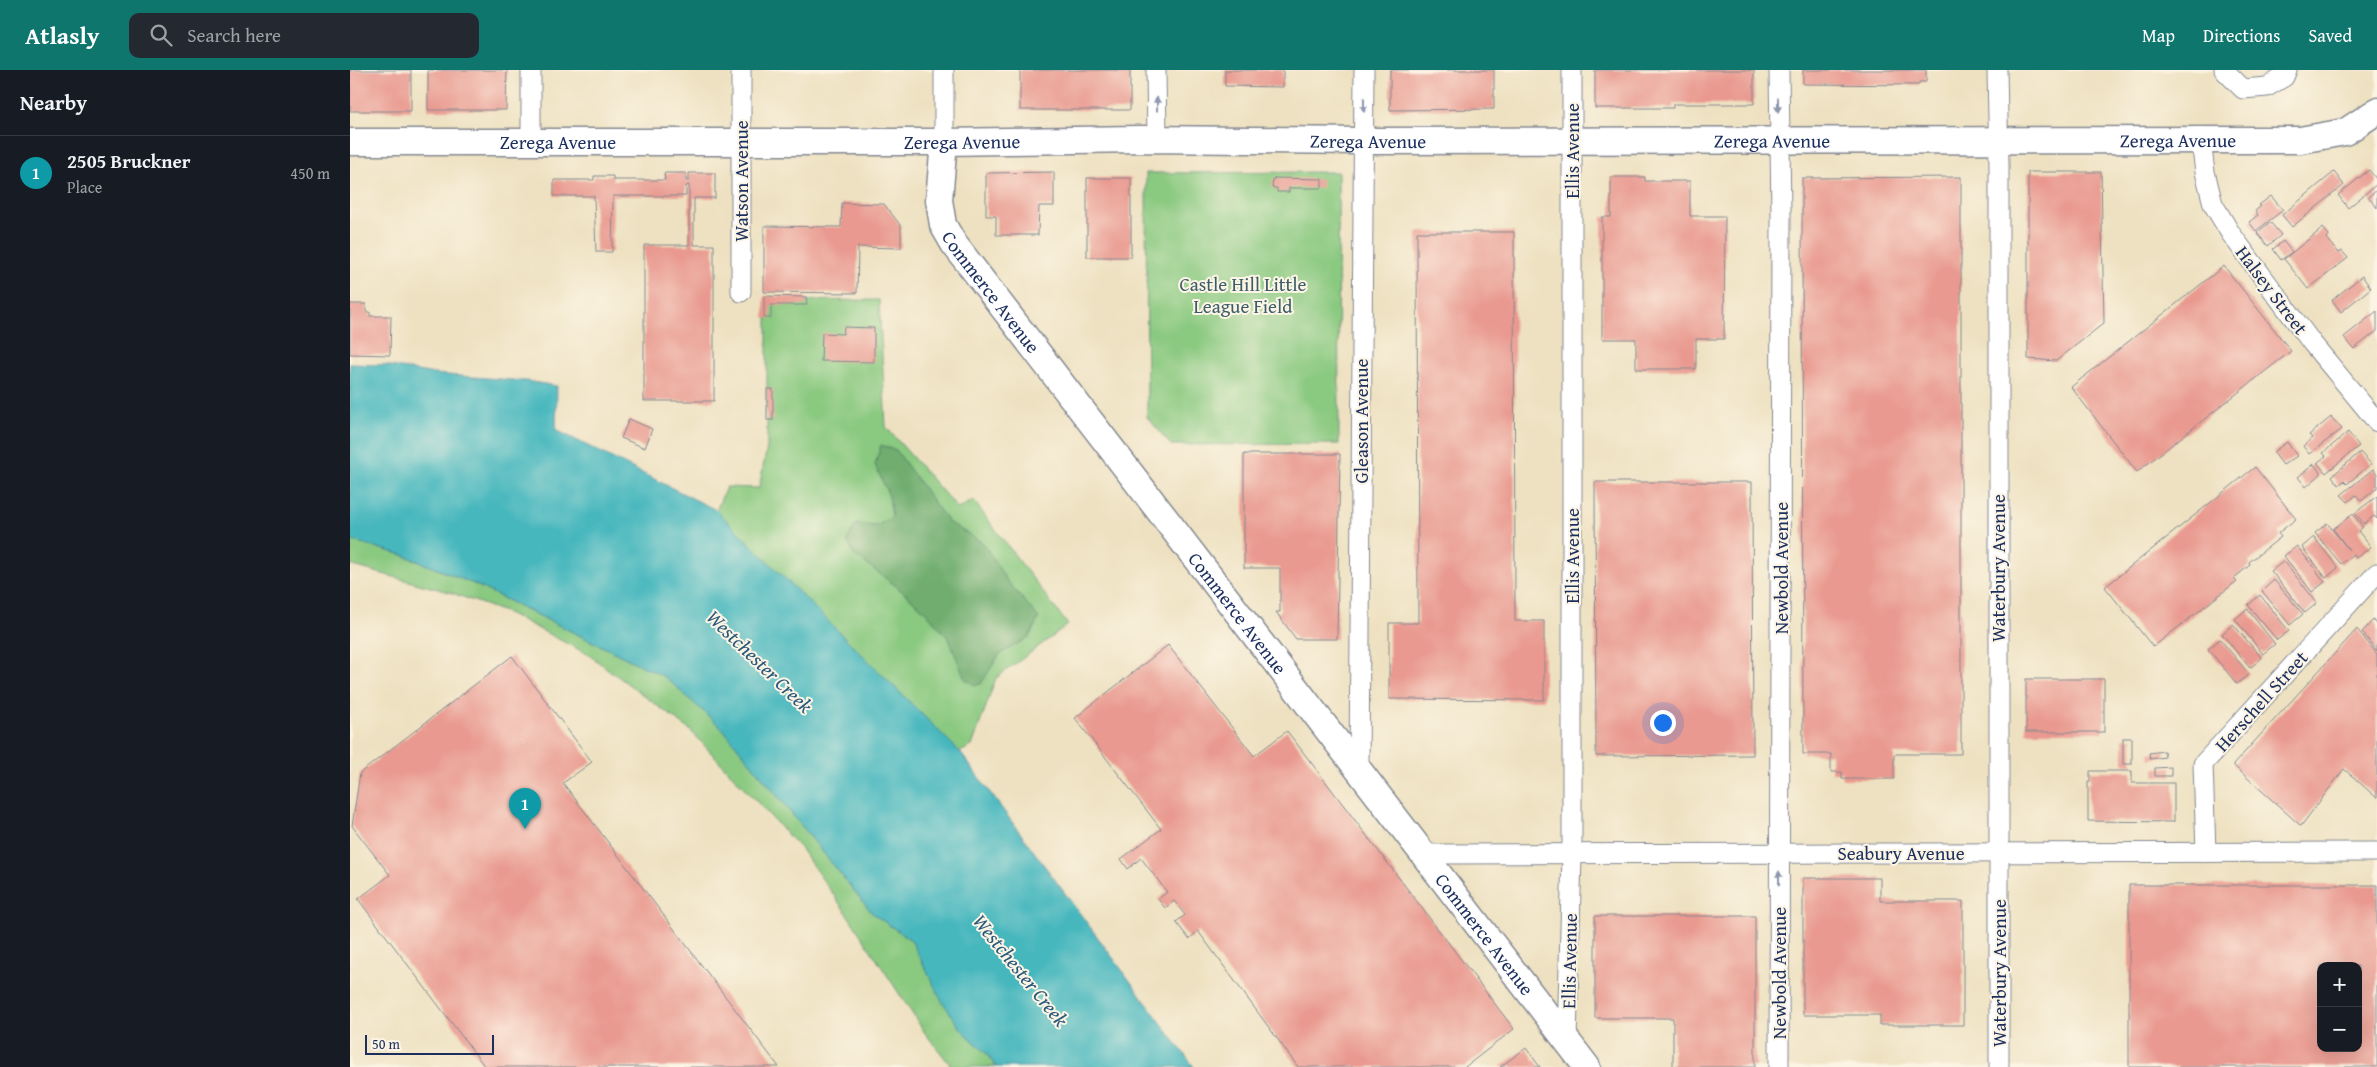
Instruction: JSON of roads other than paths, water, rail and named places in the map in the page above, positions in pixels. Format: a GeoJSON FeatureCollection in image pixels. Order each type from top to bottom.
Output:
{"type":"FeatureCollection","features":[{"type":"Feature","properties":{"kind":"main road","name":"Zerega Avenue"},"geometry":{"type":"LineString","coordinates":[[350,142],[944,142],[1157,139],[1363,141],[2300,140],[2345,132],[2377,111]]}},
{"type":"Feature","properties":{"kind":"main road","name":"Commerce Avenue"},"geometry":{"type":"LineString","coordinates":[[944,142],[938,200],[943,225],[954,244],[1587,1067]]}},
{"type":"Feature","properties":{"kind":"street"},"geometry":{"type":"LineString","coordinates":[[531,70],[531,141]]}},
{"type":"Feature","properties":{"kind":"street","name":"Watson Avenue"},"geometry":{"type":"LineString","coordinates":[[741,70],[742,292]]}},
{"type":"Feature","properties":{"kind":"street"},"geometry":{"type":"LineString","coordinates":[[944,70],[944,142]]}},
{"type":"Feature","properties":{"kind":"street"},"geometry":{"type":"LineString","coordinates":[[1156,70],[1157,139]]}},
{"type":"Feature","properties":{"kind":"street","name":"Gleason Avenue"},"geometry":{"type":"LineString","coordinates":[[1359,772],[1364,70]]}},
{"type":"Feature","properties":{"kind":"street","name":"Ellis Avenue"},"geometry":{"type":"LineString","coordinates":[[1567,1041],[1572,854],[1572,70]]}},
{"type":"Feature","properties":{"kind":"street","name":"Newbold Avenue"},"geometry":{"type":"LineString","coordinates":[[1778,70],[1781,254],[1779,1067]]}},
{"type":"Feature","properties":{"kind":"street","name":"Waterbury Avenue"},"geometry":{"type":"LineString","coordinates":[[1997,70],[1999,1067]]}},
{"type":"Feature","properties":{"kind":"street"},"geometry":{"type":"LineString","coordinates":[[2224,70],[2243,89],[2267,87],[2284,77],[2286,70]]}},
{"type":"Feature","properties":{"kind":"street","name":"Halsey Street"},"geometry":{"type":"LineString","coordinates":[[2201,140],[2205,172],[2213,204],[2230,234],[2312,343],[2377,422]]}},
{"type":"Feature","properties":{"kind":"street","name":"Herschell Street"},"geometry":{"type":"LineString","coordinates":[[2206,852],[2204,764],[2377,573]]}},
{"type":"Feature","properties":{"kind":"street","name":"Seabury Avenue"},"geometry":{"type":"LineString","coordinates":[[1425,854],[2377,852]]}},
{"type":"Feature","properties":{"kind":"water","name":"Westchester Creek"},"geometry":{"type":"Polygon","coordinates":[[[350,364],[385,365],[434,374],[526,381],[557,386],[556,430],[716,510],[960,752],[1194,1067],[996,1067],[986,1053],[961,1029],[942,1001],[911,940],[873,914],[723,729],[665,677],[474,584],[403,555],[350,540],[350,364]]]}},
{"type":"Feature","properties":{"kind":"place","name":"2505 Bruckner"},"geometry":{"type":"Point","coordinates":[525,829]}},
{"type":"Feature","properties":{"kind":"park label","name":"Castle Hill Little League Field"},"geometry":{"type":"Point","coordinates":[1243,295]}}]}
